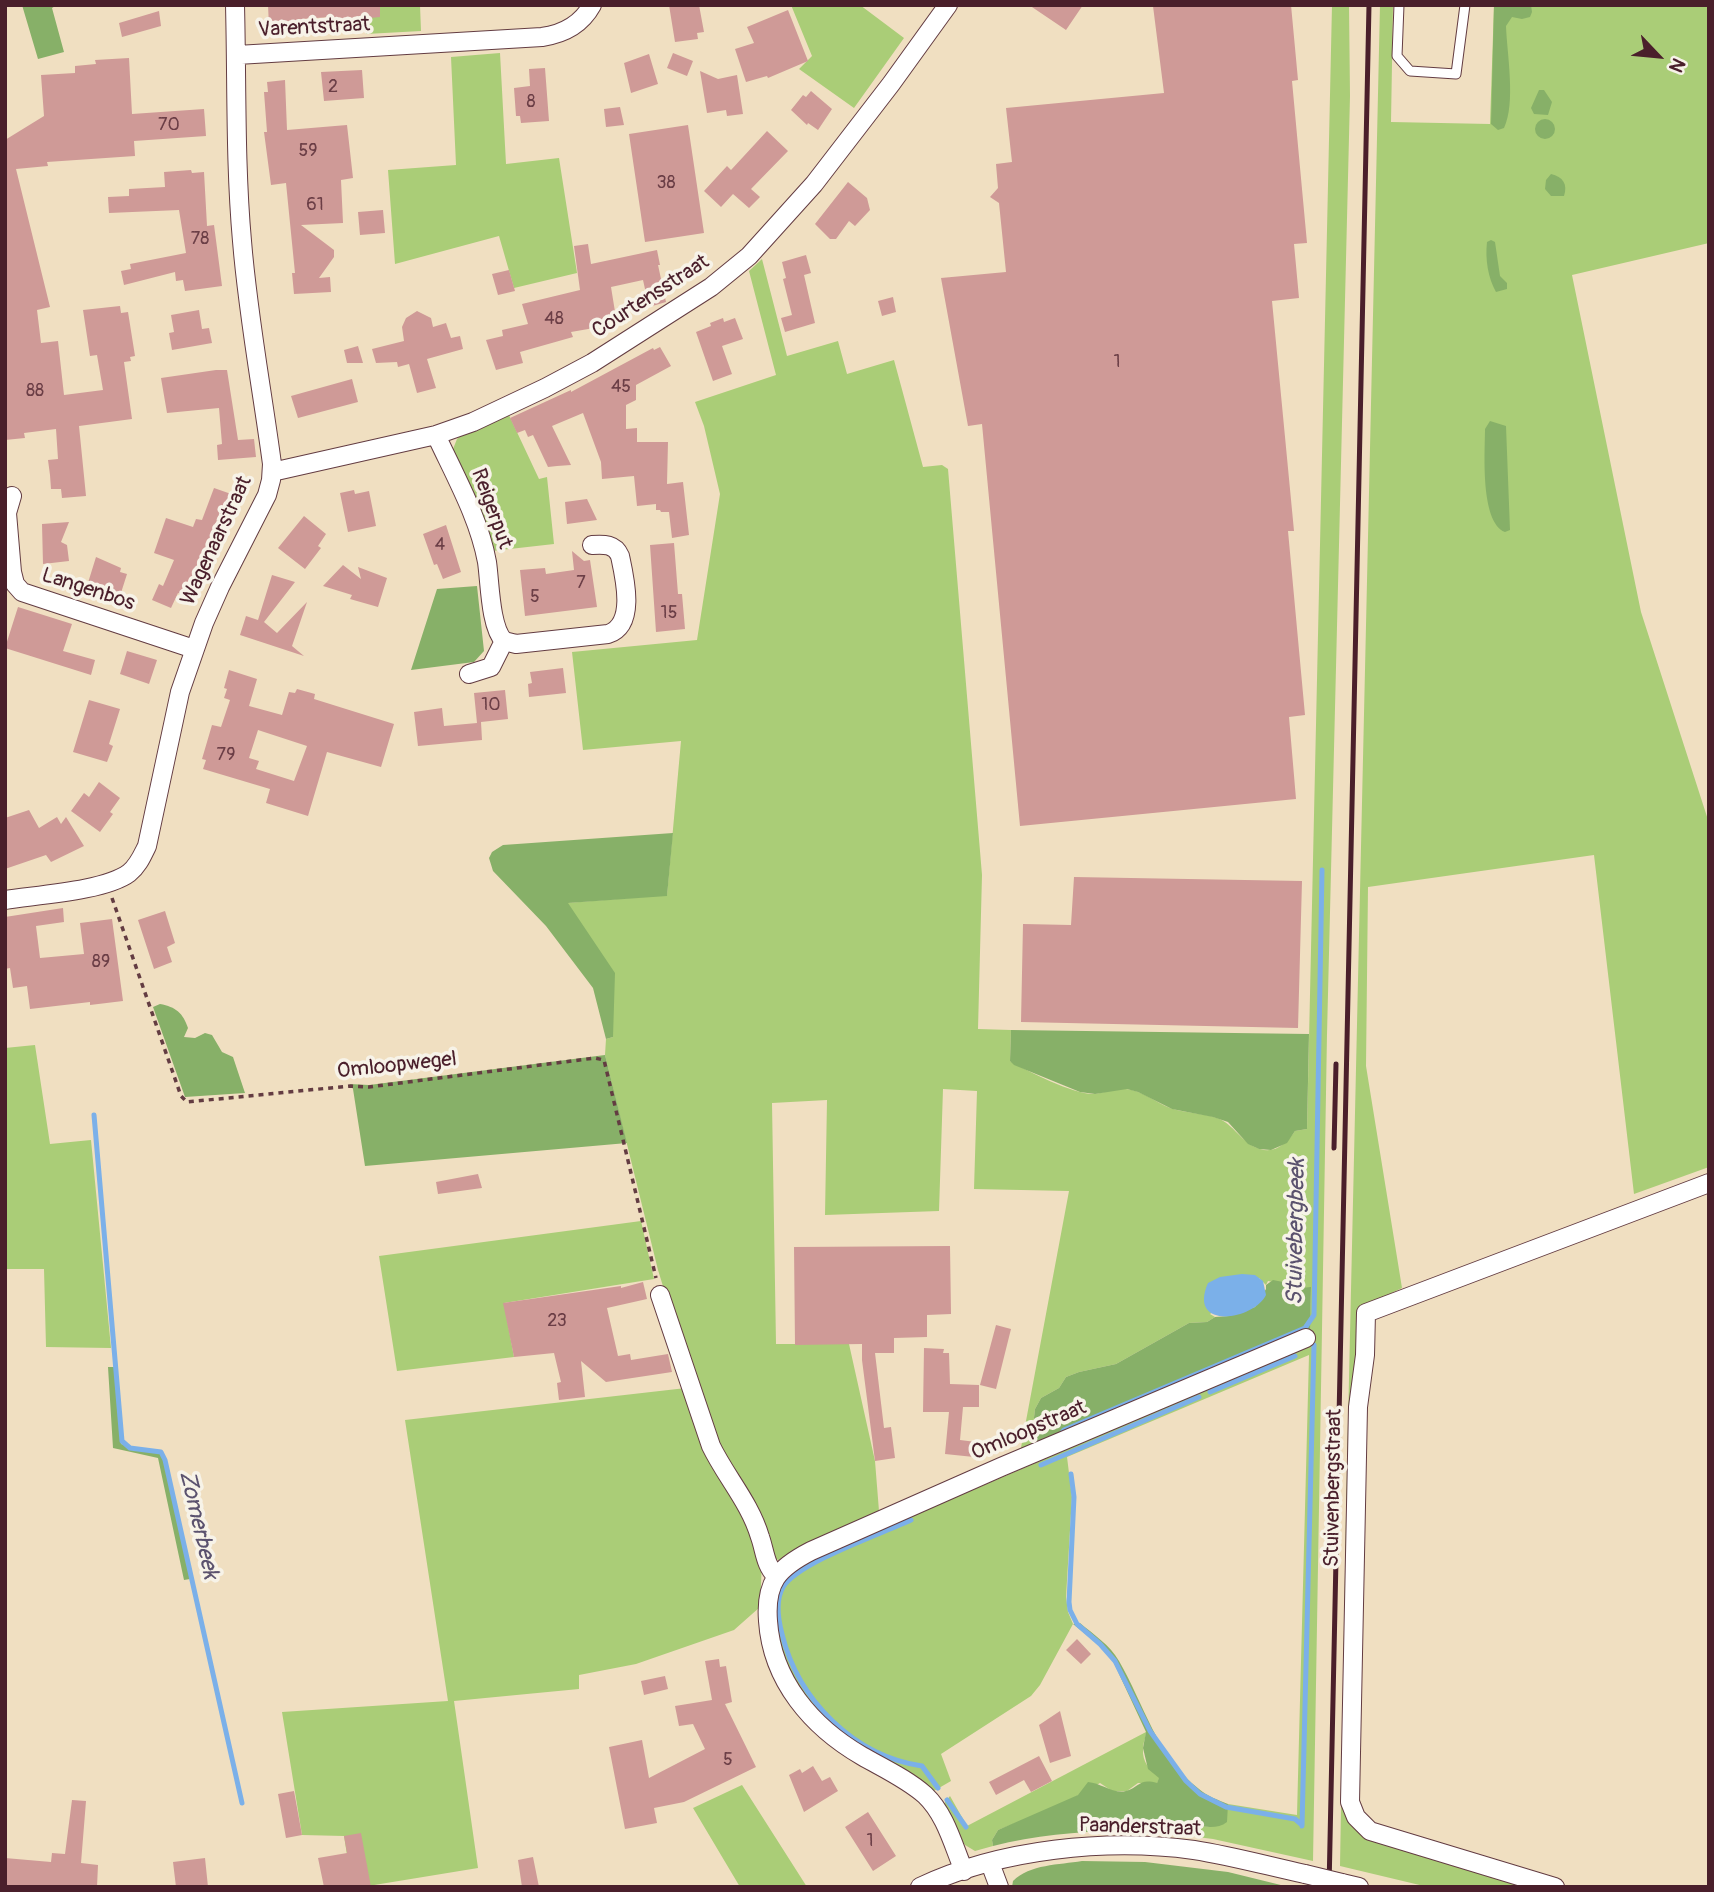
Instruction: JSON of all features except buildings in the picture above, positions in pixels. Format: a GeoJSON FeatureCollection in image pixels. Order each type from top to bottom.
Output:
{"type":"FeatureCollection","features":[{"type":"Feature","properties":{"kind":"street","name":"Wagenaarstraat"},"geometry":{"type":"LineString","coordinates":[[5,900],[79,889],[122,878],[133,869],[147,846],[180,692],[194,649],[220,587],[267,495],[272,472],[248,305],[242,240],[235,5]]}},
{"type":"Feature","properties":{"kind":"street","name":"Varentstraat"},"geometry":{"type":"LineString","coordinates":[[237,55],[542,37],[569,29],[580,21],[592,5]]}},
{"type":"Feature","properties":{"kind":"street","name":"Courtensstraat"},"geometry":{"type":"LineString","coordinates":[[272,472],[436,435],[506,407],[592,363],[729,273],[767,237],[814,184],[947,5]]}},
{"type":"Feature","properties":{"kind":"street","name":"Reigerput"},"geometry":{"type":"LineString","coordinates":[[436,435],[482,543],[496,629],[504,641]]}},
{"type":"Feature","properties":{"kind":"street","name":"Langenbos"},"geometry":{"type":"LineString","coordinates":[[12,496],[7,513],[12,572],[15,584],[22,592],[194,649]]}},
{"type":"Feature","properties":{"kind":"street"},"geometry":{"type":"LineString","coordinates":[[469,674],[491,667],[504,641],[520,644],[608,634],[619,629],[627,611],[620,556],[610,546],[592,545]]}},
{"type":"Feature","properties":{"kind":"street","name":"Stuivenbergstraat"},"geometry":{"type":"LineString","coordinates":[[1555,1887],[1370,1831],[1356,1817],[1350,1802],[1358,1407],[1365,1355],[1366,1313],[1709,1183]]}},
{"type":"Feature","properties":{"kind":"street"},"geometry":{"type":"LineString","coordinates":[[660,1294],[711,1446],[722,1469],[751,1512],[767,1563],[776,1576],[767,1601],[768,1627],[774,1654],[787,1685],[807,1712],[828,1733],[926,1796],[940,1814],[964,1871]]}},
{"type":"Feature","properties":{"kind":"street","name":"Omloopstraat"},"geometry":{"type":"LineString","coordinates":[[776,1576],[789,1563],[824,1546],[1001,1467],[1306,1338]]}},
{"type":"Feature","properties":{"kind":"street","name":"Paanderstraat"},"geometry":{"type":"LineString","coordinates":[[920,1887],[990,1863],[1058,1849],[1126,1846],[1194,1850],[1351,1885]]}},
{"type":"Feature","properties":{"kind":"street"},"geometry":{"type":"LineString","coordinates":[[990,1863],[999,1887]]}},
{"type":"Feature","properties":{"kind":"lane"},"geometry":{"type":"LineString","coordinates":[[1399,5],[1398,56],[1410,71],[1456,74],[1465,5]]}},
{"type":"Feature","properties":{"kind":"path","name":"Omloopwegel"},"geometry":{"type":"LineString","coordinates":[[107,882],[181,1096],[187,1102],[350,1086],[369,1087],[595,1058],[604,1060],[660,1294]]}},
{"type":"Feature","properties":{"kind":"green space"},"geometry":{"type":"Polygon","coordinates":[[[22,5],[57,5],[52,8],[64,52],[38,59],[22,5]]]}},
{"type":"Feature","properties":{"kind":"green space"},"geometry":{"type":"Polygon","coordinates":[[[364,5],[420,5],[421,31],[366,34],[364,5]]]}},
{"type":"Feature","properties":{"kind":"green space"},"geometry":{"type":"Polygon","coordinates":[[[791,5],[860,5],[904,38],[854,108],[799,69],[812,56],[791,5]]]}},
{"type":"Feature","properties":{"kind":"green space"},"geometry":{"type":"Polygon","coordinates":[[[1332,5],[1349,5],[1350,96],[1327,1034],[1313,1861],[1213,1839],[1165,1833],[1165,1829],[1176,1821],[1208,1827],[1227,1811],[1228,1804],[1297,1815],[1309,1355],[1067,1457],[1072,1497],[1066,1597],[1073,1624],[1040,1685],[1031,1696],[941,1754],[951,1781],[932,1792],[826,1723],[792,1679],[775,1633],[775,1594],[794,1567],[1309,1345],[1311,1288],[1291,1289],[1288,1285],[1268,1281],[1266,1285],[1259,1278],[1210,1314],[1215,1317],[1207,1322],[1189,1323],[1116,1364],[1066,1377],[1059,1388],[1041,1398],[1035,1409],[1033,1426],[1036,1446],[1020,1453],[1069,1191],[974,1189],[977,1091],[943,1089],[939,1211],[825,1215],[827,1100],[772,1103],[776,1344],[849,1344],[875,1461],[879,1511],[782,1561],[772,1558],[716,1449],[691,1377],[658,1270],[605,1055],[606,1039],[613,1037],[567,903],[667,895],[681,741],[583,750],[572,652],[697,640],[720,494],[704,426],[695,402],[776,375],[749,271],[762,259],[787,356],[838,341],[847,374],[894,360],[923,467],[942,465],[948,469],[982,875],[978,1029],[1011,1030],[1010,1061],[1051,1082],[1075,1091],[1094,1094],[1132,1090],[1170,1108],[1217,1118],[1260,1149],[1276,1149],[1295,1131],[1307,1129],[1332,5]]]}},
{"type":"Feature","properties":{"kind":"green space"},"geometry":{"type":"Polygon","coordinates":[[[1380,5],[1393,5],[1391,122],[1490,124],[1494,5],[1709,5],[1709,243],[1572,275],[1641,612],[1709,823],[1709,1167],[1634,1194],[1594,855],[1368,887],[1366,1066],[1402,1288],[1359,1309],[1347,1813],[1542,1887],[1428,1887],[1340,1866],[1380,5]]]}},
{"type":"Feature","properties":{"kind":"green space"},"geometry":{"type":"Polygon","coordinates":[[[1494,5],[1531,5],[1532,12],[1530,17],[1522,19],[1512,17],[1506,26],[1510,105],[1504,128],[1498,130],[1491,124],[1494,5]]]}},
{"type":"Feature","properties":{"kind":"green space"},"geometry":{"type":"Polygon","coordinates":[[[500,53],[506,164],[559,158],[577,273],[514,288],[499,236],[395,264],[388,170],[456,165],[451,57],[500,53]]]}},
{"type":"Feature","properties":{"kind":"green space"},"geometry":{"type":"Polygon","coordinates":[[[1539,90],[1544,90],[1552,102],[1548,115],[1534,114],[1531,108],[1539,90]]]}},
{"type":"Feature","properties":{"kind":"green space"},"geometry":{"type":"Polygon","coordinates":[[[1541,119],[1549,119],[1555,129],[1549,139],[1541,139],[1535,133],[1535,125],[1541,119]]]}},
{"type":"Feature","properties":{"kind":"green space"},"geometry":{"type":"Polygon","coordinates":[[[1551,174],[1564,182],[1564,196],[1551,196],[1545,189],[1546,180],[1551,174]]]}},
{"type":"Feature","properties":{"kind":"green space"},"geometry":{"type":"Polygon","coordinates":[[[1487,242],[1495,242],[1500,276],[1507,283],[1507,289],[1496,292],[1487,262],[1487,242]]]}},
{"type":"Feature","properties":{"kind":"green space"},"geometry":{"type":"Polygon","coordinates":[[[508,413],[539,479],[547,477],[554,544],[492,551],[453,449],[462,434],[508,413]]]}},
{"type":"Feature","properties":{"kind":"green space"},"geometry":{"type":"Polygon","coordinates":[[[1490,421],[1506,426],[1510,530],[1505,532],[1497,526],[1488,501],[1485,429],[1490,421]]]}},
{"type":"Feature","properties":{"kind":"green space"},"geometry":{"type":"Polygon","coordinates":[[[477,586],[484,651],[474,662],[411,670],[437,589],[477,586]]]}},
{"type":"Feature","properties":{"kind":"green space"},"geometry":{"type":"Polygon","coordinates":[[[673,833],[667,896],[568,903],[615,973],[613,1037],[606,1039],[593,988],[546,926],[493,871],[489,858],[492,852],[503,845],[673,833]]]}},
{"type":"Feature","properties":{"kind":"green space"},"geometry":{"type":"Polygon","coordinates":[[[160,1004],[175,1009],[184,1018],[188,1028],[184,1037],[195,1038],[205,1033],[212,1035],[222,1052],[233,1057],[245,1093],[185,1097],[153,1007],[160,1004]]]}},
{"type":"Feature","properties":{"kind":"green space"},"geometry":{"type":"Polygon","coordinates":[[[1011,1030],[1309,1034],[1307,1129],[1295,1131],[1287,1143],[1271,1150],[1259,1149],[1248,1144],[1228,1122],[1172,1109],[1138,1092],[1127,1089],[1095,1094],[1080,1092],[1014,1065],[1010,1061],[1011,1030]]]}},
{"type":"Feature","properties":{"kind":"green space"},"geometry":{"type":"Polygon","coordinates":[[[35,1045],[50,1144],[91,1140],[111,1348],[46,1347],[44,1269],[5,1269],[5,1048],[35,1045]]]}},
{"type":"Feature","properties":{"kind":"green space"},"geometry":{"type":"Polygon","coordinates":[[[605,1055],[627,1143],[365,1166],[350,1084],[369,1085],[605,1055]]]}},
{"type":"Feature","properties":{"kind":"green space"},"geometry":{"type":"Polygon","coordinates":[[[641,1221],[654,1279],[504,1303],[514,1357],[397,1371],[379,1256],[641,1221]]]}},
{"type":"Feature","properties":{"kind":"green space"},"geometry":{"type":"Polygon","coordinates":[[[1273,1280],[1283,1282],[1291,1289],[1311,1287],[1310,1330],[1036,1446],[1033,1426],[1035,1409],[1041,1398],[1059,1388],[1066,1377],[1116,1364],[1189,1323],[1207,1322],[1215,1317],[1229,1316],[1255,1307],[1266,1285],[1273,1280]]]}},
{"type":"Feature","properties":{"kind":"green space"},"geometry":{"type":"Polygon","coordinates":[[[108,1367],[115,1367],[121,1444],[159,1453],[165,1459],[190,1579],[184,1580],[158,1458],[113,1448],[108,1367]]]}},
{"type":"Feature","properties":{"kind":"green space"},"geometry":{"type":"Polygon","coordinates":[[[686,1388],[747,1513],[762,1561],[760,1607],[734,1630],[636,1664],[579,1675],[579,1689],[454,1701],[478,1868],[362,1887],[351,1880],[344,1836],[302,1835],[282,1712],[448,1701],[405,1420],[686,1388]]]}},
{"type":"Feature","properties":{"kind":"green space"},"geometry":{"type":"Polygon","coordinates":[[[1080,1623],[1115,1655],[1172,1762],[1202,1791],[1228,1804],[1227,1822],[1209,1827],[1177,1821],[1166,1829],[1165,1833],[1078,1833],[993,1846],[992,1840],[998,1830],[1078,1795],[1088,1782],[1121,1792],[1143,1782],[1157,1783],[1159,1778],[1148,1769],[1143,1748],[1146,1732],[1113,1661],[1099,1645],[1073,1624],[1080,1623]]]}},
{"type":"Feature","properties":{"kind":"green space"},"geometry":{"type":"Polygon","coordinates":[[[1146,1732],[1143,1754],[1150,1769],[1160,1777],[1157,1783],[1138,1783],[1127,1791],[1112,1791],[1100,1783],[1059,1806],[998,1830],[992,1840],[993,1846],[975,1851],[965,1845],[943,1805],[950,1796],[967,1826],[1146,1732]]]}},
{"type":"Feature","properties":{"kind":"green space"},"geometry":{"type":"Polygon","coordinates":[[[742,1785],[807,1887],[740,1887],[693,1808],[742,1785]]]}},
{"type":"Feature","properties":{"kind":"green space"},"geometry":{"type":"Polygon","coordinates":[[[1082,1861],[1145,1862],[1228,1872],[1289,1887],[1012,1887],[1013,1881],[1028,1871],[1082,1861]]]}},
{"type":"Feature","properties":{"kind":"water"},"geometry":{"type":"Polygon","coordinates":[[[1255,1275],[1263,1281],[1266,1295],[1259,1304],[1237,1315],[1214,1314],[1207,1309],[1204,1298],[1208,1283],[1220,1277],[1255,1275]]]}},
{"type":"Feature","properties":{"kind":"waterway","name":"Stuivebergbeek"},"geometry":{"type":"LineString","coordinates":[[1062,1433],[1305,1328],[1314,1315],[1322,870]]}},
{"type":"Feature","properties":{"kind":"waterway","name":"Zomerbeek"},"geometry":{"type":"LineString","coordinates":[[94,1115],[122,1441],[130,1448],[161,1452],[165,1460],[242,1803]]}},
{"type":"Feature","properties":{"kind":"waterway"},"geometry":{"type":"LineString","coordinates":[[1302,1826],[1314,1345]]}},
{"type":"Feature","properties":{"kind":"waterway"},"geometry":{"type":"LineString","coordinates":[[1210,1392],[1295,1356]]}},
{"type":"Feature","properties":{"kind":"waterway"},"geometry":{"type":"LineString","coordinates":[[1041,1465],[1199,1397]]}},
{"type":"Feature","properties":{"kind":"waterway","name":"Stuivebergbeek"},"geometry":{"type":"LineString","coordinates":[[1071,1474],[1074,1497],[1069,1602],[1077,1624],[1115,1661],[1150,1731],[1186,1781],[1200,1794],[1226,1807],[1295,1819],[1302,1825]]}},
{"type":"Feature","properties":{"kind":"waterway"},"geometry":{"type":"LineString","coordinates":[[911,1520],[842,1549],[792,1578],[780,1592],[778,1616],[790,1658],[815,1702],[852,1737],[897,1760],[922,1766],[938,1788]]}},
{"type":"Feature","properties":{"kind":"waterway"},"geometry":{"type":"LineString","coordinates":[[947,1800],[966,1827]]}},
{"type":"Feature","properties":{"kind":"railway"},"geometry":{"type":"LineString","coordinates":[[1329,1887],[1369,5]]}},
{"type":"Feature","properties":{"kind":"railway"},"geometry":{"type":"LineString","coordinates":[[1334,1148],[1336,1064]]}}]}
